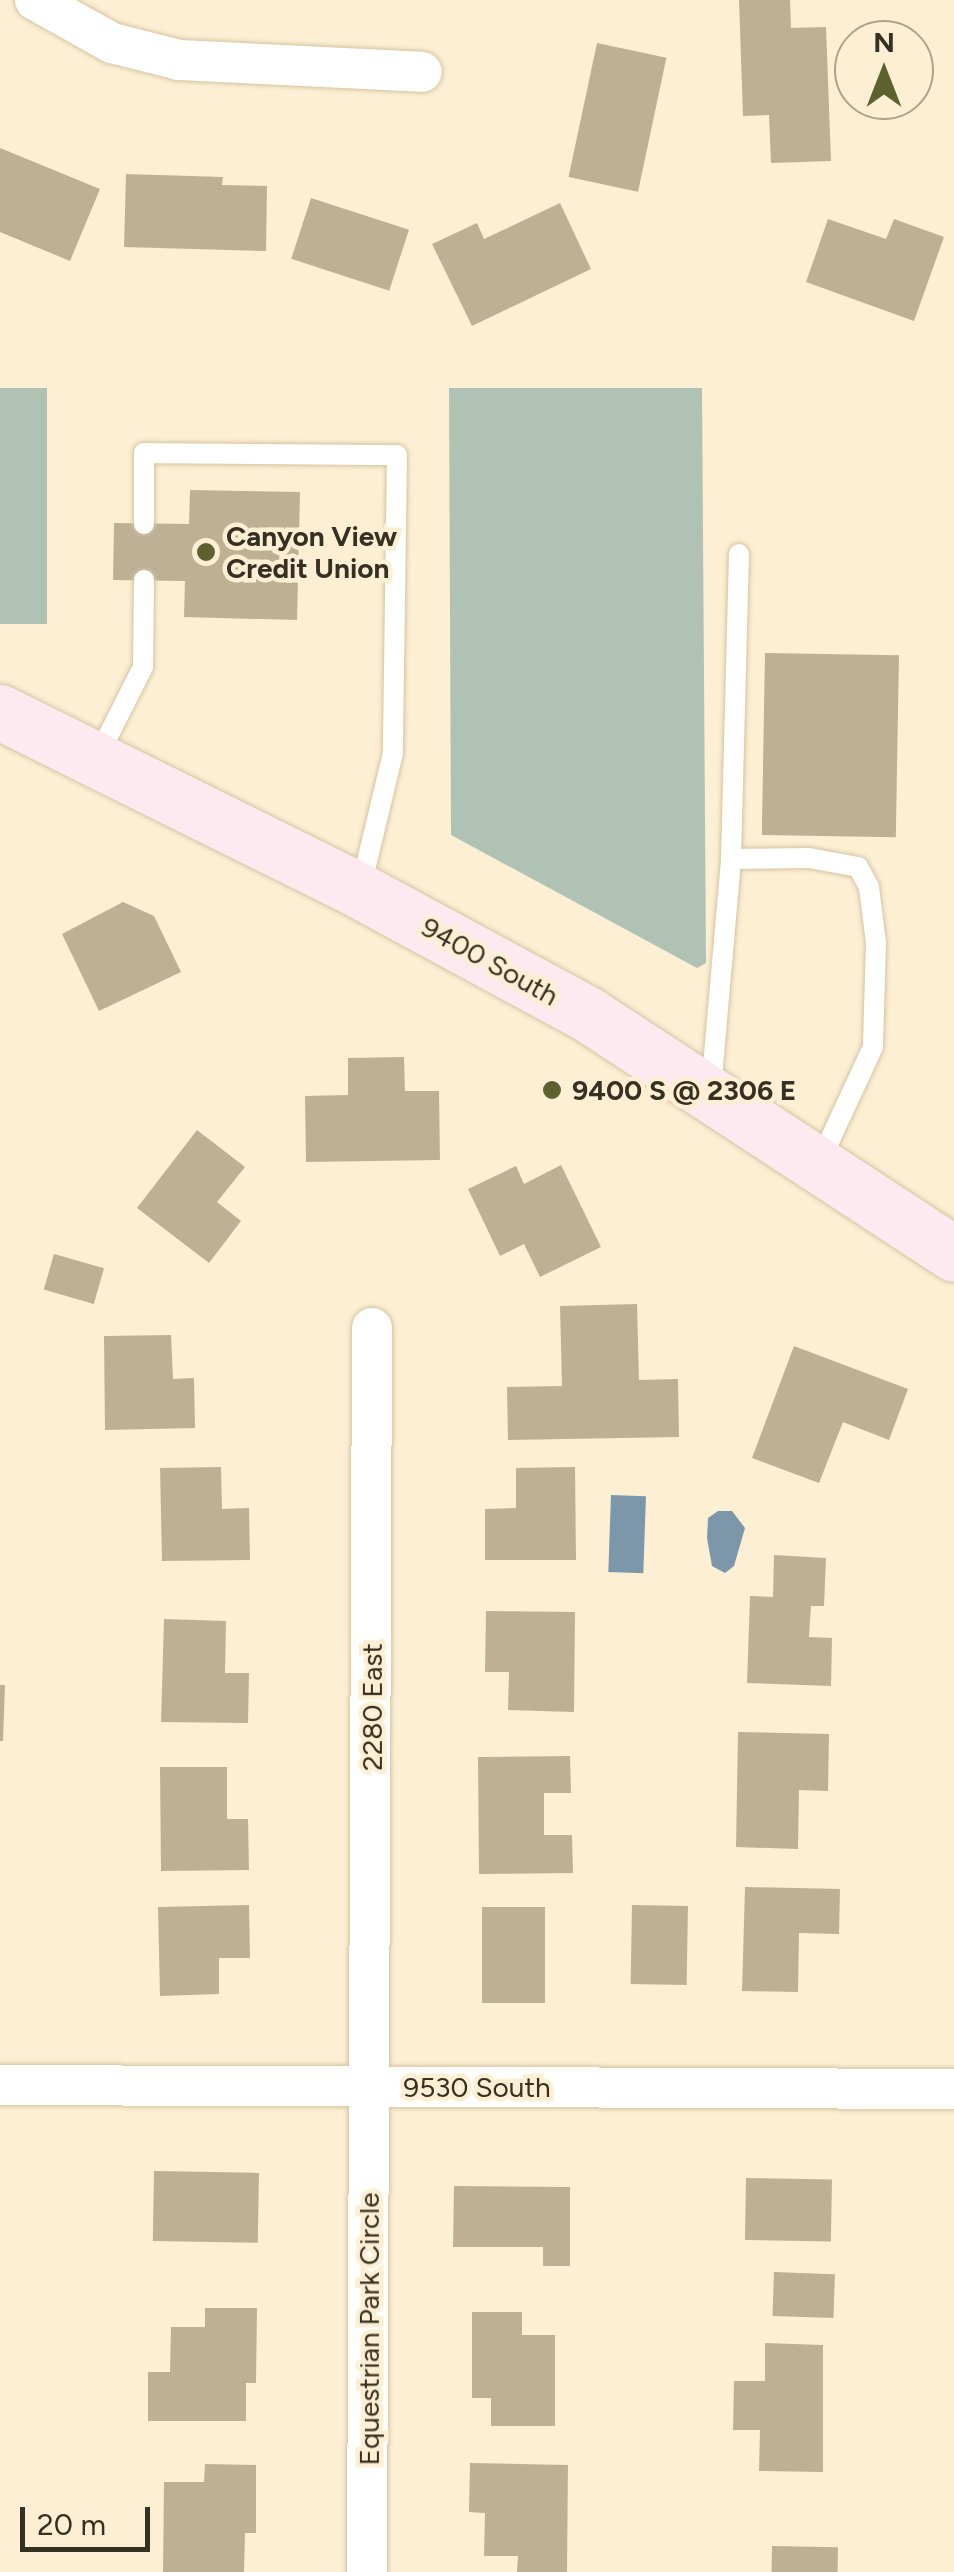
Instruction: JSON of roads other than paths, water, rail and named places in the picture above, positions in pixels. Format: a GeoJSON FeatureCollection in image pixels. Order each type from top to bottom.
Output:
{"type":"FeatureCollection","features":[{"type":"Feature","properties":{"kind":"main road","name":"9400 South"},"geometry":{"type":"LineString","coordinates":[[0,712],[98,756],[360,891],[589,1016],[820,1161],[954,1254]]}},
{"type":"Feature","properties":{"kind":"street"},"geometry":{"type":"LineString","coordinates":[[35,0],[112,44],[179,60],[422,72]]}},
{"type":"Feature","properties":{"kind":"street","name":"2280 East"},"geometry":{"type":"LineString","coordinates":[[371,2086],[372,1328]]}},
{"type":"Feature","properties":{"kind":"street","name":"9530 South"},"geometry":{"type":"LineString","coordinates":[[0,2085],[954,2088]]}},
{"type":"Feature","properties":{"kind":"street","name":"Equestrian Park Circle"},"geometry":{"type":"LineString","coordinates":[[367,2572],[371,2086]]}},
{"type":"Feature","properties":{"kind":"lane"},"geometry":{"type":"LineString","coordinates":[[144,524],[144,453],[397,455],[393,753],[360,891]]}},
{"type":"Feature","properties":{"kind":"lane"},"geometry":{"type":"LineString","coordinates":[[711,1092],[731,859],[739,554]]}},
{"type":"Feature","properties":{"kind":"lane"},"geometry":{"type":"LineString","coordinates":[[98,756],[143,667],[144,580]]}},
{"type":"Feature","properties":{"kind":"lane"},"geometry":{"type":"LineString","coordinates":[[731,859],[809,858],[858,867],[869,887],[876,943],[873,1047],[820,1161]]}},
{"type":"Feature","properties":{"kind":"water"},"geometry":{"type":"Polygon","coordinates":[[[611,1495],[646,1496],[643,1573],[608,1572],[611,1495]]]}},
{"type":"Feature","properties":{"kind":"water"},"geometry":{"type":"Polygon","coordinates":[[[718,1511],[732,1511],[745,1528],[734,1566],[725,1573],[712,1566],[707,1538],[708,1518],[718,1511]]]}},
{"type":"Feature","properties":{"kind":"place","name":"Canyon View Credit Union"},"geometry":{"type":"Point","coordinates":[206,552]}},
{"type":"Feature","properties":{"kind":"place","name":"9400 S @ 2306 E"},"geometry":{"type":"Point","coordinates":[552,1090]}}]}
